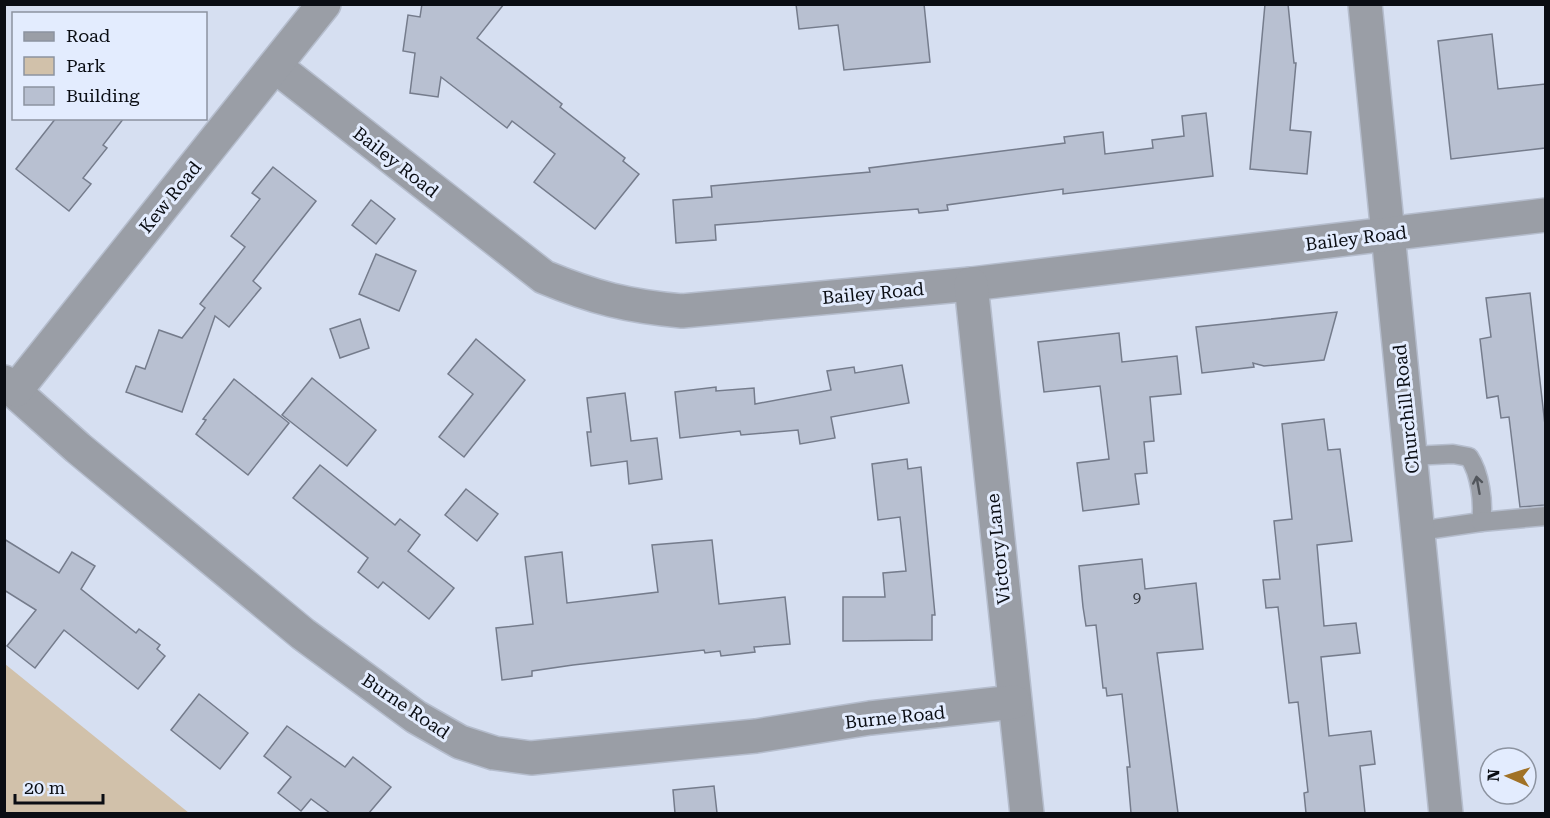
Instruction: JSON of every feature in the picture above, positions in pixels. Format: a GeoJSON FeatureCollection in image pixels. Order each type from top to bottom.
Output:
{"type":"FeatureCollection","features":[{"type":"Feature","properties":{"kind":"street","name":"Kew Road"},"geometry":{"type":"LineString","coordinates":[[10,386],[324,4]]}},
{"type":"Feature","properties":{"kind":"street","name":"Churchill Road"},"geometry":{"type":"LineString","coordinates":[[1365,4],[1446,813]]}},
{"type":"Feature","properties":{"kind":"street","name":"Bailey Road"},"geometry":{"type":"LineString","coordinates":[[275,66],[544,277],[593,296],[635,306],[682,310],[971,284],[1545,215]]}},
{"type":"Feature","properties":{"kind":"street","name":"Victory Lane"},"geometry":{"type":"LineString","coordinates":[[971,284],[1027,813]]}},
{"type":"Feature","properties":{"kind":"street","name":"Burne Road"},"geometry":{"type":"LineString","coordinates":[[10,386],[78,448],[303,634],[416,717],[460,742],[494,753],[531,758],[756,736],[870,718],[1014,702]]}},
{"type":"Feature","properties":{"kind":"lane"},"geometry":{"type":"LineString","coordinates":[[1411,456],[1453,454],[1469,457],[1475,466],[1482,505],[1481,522]]}},
{"type":"Feature","properties":{"kind":"lane"},"geometry":{"type":"LineString","coordinates":[[1419,531],[1545,516]]}},
{"type":"Feature","properties":{"kind":"green space"},"geometry":{"type":"Polygon","coordinates":[[[5,664],[189,813],[5,813],[5,664]]]}},
{"type":"Feature","properties":{"kind":"building"},"geometry":{"type":"Polygon","coordinates":[[[422,4],[504,4],[477,38],[562,104],[560,107],[625,158],[623,161],[639,174],[595,229],[534,182],[555,154],[512,121],[507,128],[441,77],[438,97],[410,93],[415,53],[403,51],[408,15],[420,17],[422,4]]]}},
{"type":"Feature","properties":{"kind":"building"},"geometry":{"type":"Polygon","coordinates":[[[796,4],[924,4],[930,62],[844,70],[838,25],[799,29],[796,4]]]}},
{"type":"Feature","properties":{"kind":"building"},"geometry":{"type":"Polygon","coordinates":[[[1265,4],[1288,4],[1294,63],[1296,63],[1290,130],[1311,132],[1307,174],[1250,169],[1265,4]]]}},
{"type":"Feature","properties":{"kind":"building"},"geometry":{"type":"Polygon","coordinates":[[[1492,34],[1498,89],[1545,84],[1545,148],[1451,159],[1438,41],[1492,34]]]}},
{"type":"Feature","properties":{"kind":"building"},"geometry":{"type":"Polygon","coordinates":[[[1206,113],[1213,176],[1063,194],[1063,189],[947,205],[948,210],[919,213],[918,209],[715,225],[716,240],[676,243],[673,200],[712,197],[711,186],[870,172],[869,168],[1065,143],[1064,137],[1103,132],[1105,154],[1153,148],[1152,140],[1184,136],[1182,116],[1206,113]]]}},
{"type":"Feature","properties":{"kind":"building"},"geometry":{"type":"Polygon","coordinates":[[[54,120],[122,120],[103,145],[107,148],[83,178],[91,184],[69,211],[16,169],[54,120]]]}},
{"type":"Feature","properties":{"kind":"building"},"geometry":{"type":"Polygon","coordinates":[[[273,167],[316,201],[253,281],[261,288],[229,327],[215,316],[182,412],[126,392],[136,366],[145,369],[159,330],[182,338],[205,308],[200,304],[245,247],[231,236],[260,199],[252,193],[273,167]]]}},
{"type":"Feature","properties":{"kind":"building"},"geometry":{"type":"Polygon","coordinates":[[[371,200],[395,219],[376,244],[352,225],[371,200]]]}},
{"type":"Feature","properties":{"kind":"building"},"geometry":{"type":"Polygon","coordinates":[[[376,254],[416,271],[399,311],[359,294],[376,254]]]}},
{"type":"Feature","properties":{"kind":"building"},"geometry":{"type":"Polygon","coordinates":[[[1530,293],[1545,425],[1545,505],[1520,507],[1509,417],[1501,418],[1498,396],[1487,398],[1480,339],[1491,337],[1486,298],[1530,293]]]}},
{"type":"Feature","properties":{"kind":"building"},"geometry":{"type":"Polygon","coordinates":[[[1337,312],[1324,360],[1264,366],[1253,363],[1254,367],[1202,373],[1196,327],[1337,312]]]}},
{"type":"Feature","properties":{"kind":"building"},"geometry":{"type":"Polygon","coordinates":[[[360,319],[369,348],[340,358],[330,329],[360,319]]]}},
{"type":"Feature","properties":{"kind":"building"},"geometry":{"type":"Polygon","coordinates":[[[1119,333],[1122,362],[1177,356],[1181,394],[1150,397],[1154,441],[1144,442],[1147,473],[1135,474],[1139,504],[1083,511],[1077,463],[1109,459],[1100,386],[1044,392],[1038,342],[1119,333]]]}},
{"type":"Feature","properties":{"kind":"building"},"geometry":{"type":"Polygon","coordinates":[[[476,339],[525,380],[464,457],[439,437],[473,394],[448,374],[476,339]]]}},
{"type":"Feature","properties":{"kind":"building"},"geometry":{"type":"Polygon","coordinates":[[[902,365],[909,403],[831,417],[835,438],[800,444],[798,430],[741,435],[740,431],[680,438],[675,392],[716,387],[716,391],[754,388],[755,404],[831,390],[827,371],[854,367],[855,373],[902,365]]]}},
{"type":"Feature","properties":{"kind":"building"},"geometry":{"type":"Polygon","coordinates":[[[312,378],[376,430],[347,466],[282,415],[312,378]]]}},
{"type":"Feature","properties":{"kind":"building"},"geometry":{"type":"Polygon","coordinates":[[[234,379],[289,423],[248,475],[196,434],[206,420],[203,419],[234,379]]]}},
{"type":"Feature","properties":{"kind":"building"},"geometry":{"type":"Polygon","coordinates":[[[625,393],[631,441],[657,438],[662,479],[629,484],[627,461],[591,466],[587,432],[591,432],[587,398],[625,393]]]}},
{"type":"Feature","properties":{"kind":"building"},"geometry":{"type":"Polygon","coordinates":[[[1324,419],[1328,450],[1340,449],[1352,541],[1317,545],[1324,626],[1356,623],[1360,653],[1321,657],[1329,736],[1371,731],[1375,764],[1360,766],[1365,813],[1306,813],[1304,793],[1308,792],[1298,702],[1289,703],[1278,607],[1266,608],[1263,580],[1280,579],[1274,521],[1292,519],[1282,424],[1324,419]]]}},
{"type":"Feature","properties":{"kind":"building"},"geometry":{"type":"Polygon","coordinates":[[[907,459],[908,469],[921,467],[935,615],[932,615],[932,640],[843,641],[843,597],[885,597],[883,573],[906,571],[900,517],[878,520],[872,464],[907,459]]]}},
{"type":"Feature","properties":{"kind":"building"},"geometry":{"type":"Polygon","coordinates":[[[320,465],[395,525],[400,519],[420,535],[408,551],[454,588],[429,619],[383,582],[378,588],[358,572],[368,558],[293,498],[320,465]]]}},
{"type":"Feature","properties":{"kind":"building"},"geometry":{"type":"Polygon","coordinates":[[[466,489],[498,514],[477,541],[445,515],[466,489]]]}},
{"type":"Feature","properties":{"kind":"building"},"geometry":{"type":"Polygon","coordinates":[[[4,539],[59,573],[72,552],[95,566],[81,589],[136,633],[139,629],[160,645],[157,649],[165,656],[138,689],[64,630],[35,668],[7,646],[36,610],[4,590],[4,539]]]}},
{"type":"Feature","properties":{"kind":"building"},"geometry":{"type":"Polygon","coordinates":[[[712,540],[719,604],[785,597],[790,644],[754,647],[755,652],[721,656],[720,651],[705,653],[704,650],[573,665],[532,671],[532,676],[502,680],[496,628],[533,624],[525,557],[562,552],[567,603],[658,592],[652,545],[712,540]]]}},
{"type":"Feature","properties":{"kind":"building"},"geometry":{"type":"Polygon","coordinates":[[[1142,559],[1145,589],[1196,583],[1203,649],[1157,653],[1178,813],[1131,813],[1127,767],[1130,767],[1122,694],[1107,696],[1106,688],[1103,688],[1096,625],[1086,626],[1083,607],[1079,566],[1142,559]]]}},
{"type":"Feature","properties":{"kind":"building"},"geometry":{"type":"Polygon","coordinates":[[[199,694],[248,733],[220,769],[171,730],[199,694]]]}},
{"type":"Feature","properties":{"kind":"building"},"geometry":{"type":"Polygon","coordinates":[[[287,726],[345,767],[353,757],[391,787],[369,813],[330,813],[311,799],[301,811],[278,793],[291,777],[264,756],[287,726]]]}},
{"type":"Feature","properties":{"kind":"building"},"geometry":{"type":"Polygon","coordinates":[[[714,786],[717,813],[675,813],[673,790],[714,786]]]}}]}
